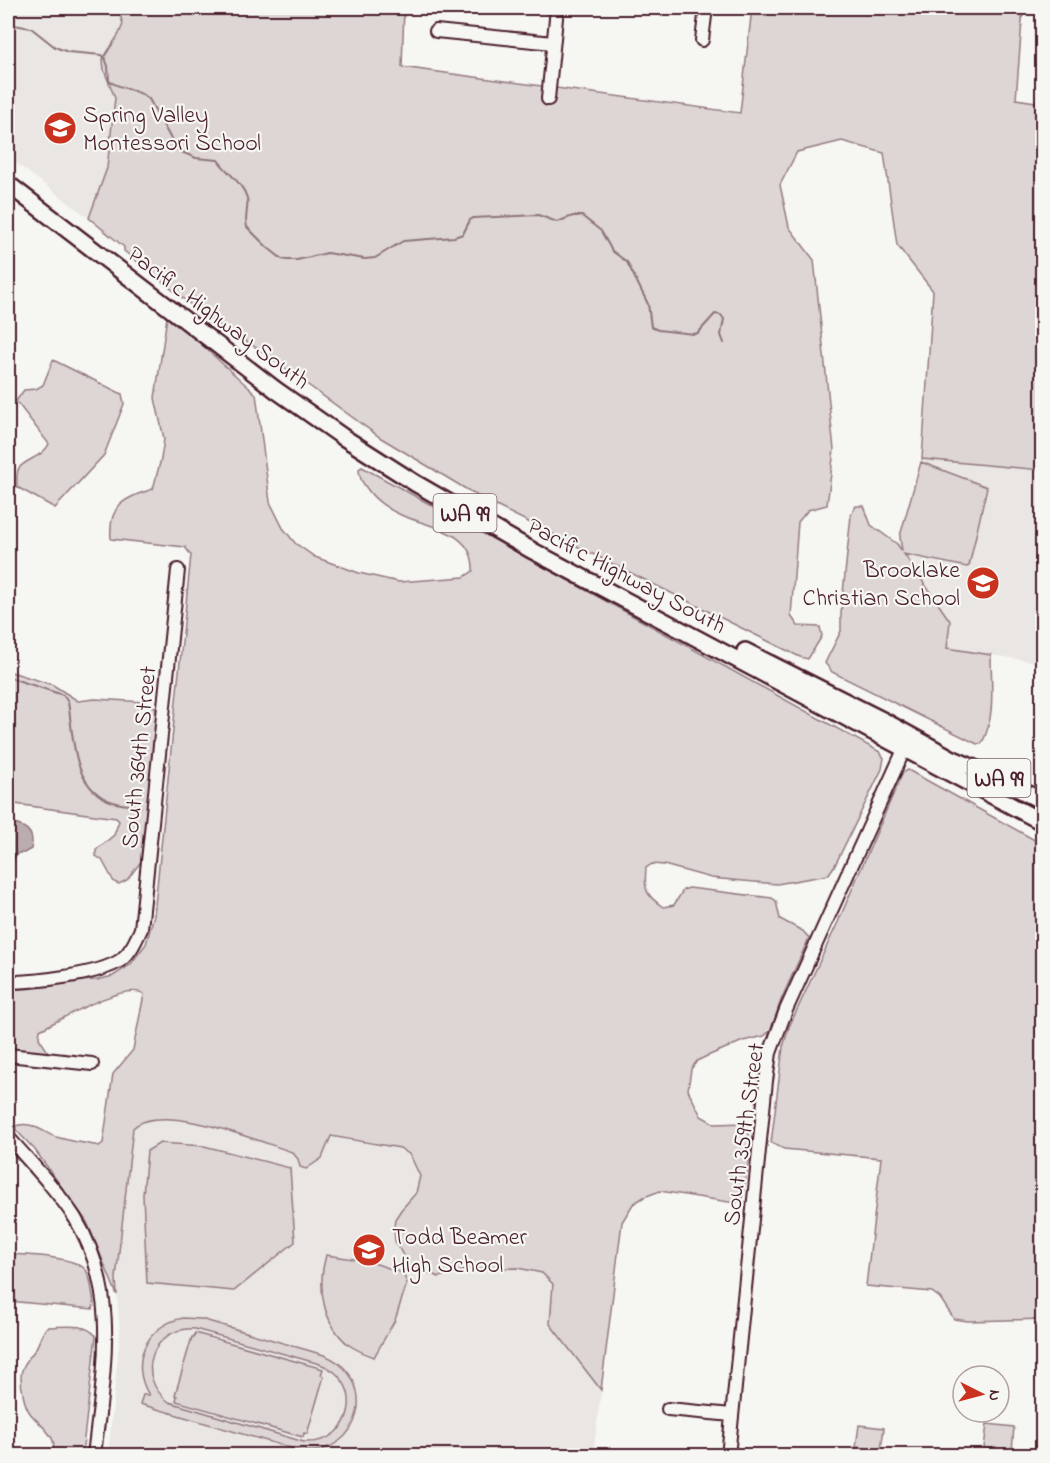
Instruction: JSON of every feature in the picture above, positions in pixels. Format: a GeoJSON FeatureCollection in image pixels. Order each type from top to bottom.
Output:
{"type":"FeatureCollection","features":[{"type":"Feature","properties":{"kind":"main road","name":"Pacific Highway South"},"geometry":{"type":"LineString","coordinates":[[8,172],[266,371],[392,459],[573,562],[886,722],[907,742],[1042,822]]}},
{"type":"Feature","properties":{"kind":"main road","name":"Pacific Highway South"},"geometry":{"type":"LineString","coordinates":[[8,184],[276,390],[343,437],[415,483],[533,551],[907,742],[1042,801]]}},
{"type":"Feature","properties":{"kind":"street"},"geometry":{"type":"LineString","coordinates":[[548,99],[557,8]]}},
{"type":"Feature","properties":{"kind":"street"},"geometry":{"type":"LineString","coordinates":[[702,40],[705,8]]}},
{"type":"Feature","properties":{"kind":"street"},"geometry":{"type":"LineString","coordinates":[[436,31],[553,43]]}},
{"type":"Feature","properties":{"kind":"street","name":"South 364th Street"},"geometry":{"type":"LineString","coordinates":[[8,982],[95,970],[123,958],[133,947],[141,929],[178,570]]}},
{"type":"Feature","properties":{"kind":"street","name":"South 359th Street"},"geometry":{"type":"LineString","coordinates":[[728,1455],[762,1120],[771,1053],[786,1010],[907,742]]}},
{"type":"Feature","properties":{"kind":"street"},"geometry":{"type":"LineString","coordinates":[[8,1055],[92,1064]]}},
{"type":"Feature","properties":{"kind":"street"},"geometry":{"type":"LineString","coordinates":[[8,1137],[46,1180],[75,1219],[99,1274],[105,1312],[106,1348],[94,1455]]}},
{"type":"Feature","properties":{"kind":"street"},"geometry":{"type":"LineString","coordinates":[[668,1409],[732,1415]]}},
{"type":"Feature","properties":{"kind":"shaded area","name":"Spring Valley Montessori School"},"geometry":{"type":"Polygon","coordinates":[[[8,8],[114,8],[120,15],[123,24],[103,59],[115,98],[107,168],[89,218],[8,157],[8,8]]]}},
{"type":"Feature","properties":{"kind":"shaded area"},"geometry":{"type":"Polygon","coordinates":[[[114,8],[404,8],[402,67],[740,113],[752,8],[1023,8],[1016,99],[1042,103],[1042,470],[922,459],[933,291],[897,245],[884,153],[842,141],[797,152],[780,185],[789,227],[814,260],[834,450],[827,505],[808,510],[798,522],[791,616],[798,626],[820,627],[822,636],[808,659],[486,501],[381,438],[260,350],[206,317],[124,251],[124,247],[89,218],[107,168],[115,98],[104,70],[103,59],[123,24],[114,8]]]}},
{"type":"Feature","properties":{"kind":"shaded area"},"geometry":{"type":"Polygon","coordinates":[[[167,317],[171,317],[256,394],[270,502],[283,528],[295,543],[315,557],[359,573],[399,582],[464,577],[473,571],[472,558],[467,547],[458,539],[437,527],[396,513],[374,497],[360,477],[359,469],[362,467],[880,752],[884,758],[882,769],[828,875],[777,884],[711,878],[664,865],[652,864],[646,868],[647,891],[652,899],[663,907],[674,905],[683,890],[689,888],[772,898],[776,901],[780,919],[803,931],[809,938],[781,1000],[771,1030],[764,1036],[743,1041],[705,1057],[697,1061],[691,1069],[688,1090],[701,1116],[715,1124],[745,1123],[750,1140],[750,1150],[742,1199],[735,1203],[660,1191],[633,1204],[622,1222],[601,1390],[550,1324],[553,1284],[542,1273],[518,1268],[470,1269],[439,1277],[409,1266],[395,1241],[395,1219],[416,1193],[420,1176],[410,1155],[400,1148],[331,1136],[322,1158],[306,1169],[300,1167],[298,1159],[292,1152],[211,1126],[165,1119],[147,1121],[133,1128],[116,1278],[117,1295],[87,1222],[35,1150],[16,1130],[15,1126],[26,1124],[61,1138],[99,1146],[103,1143],[113,1074],[133,1050],[144,994],[135,991],[108,997],[40,1030],[39,1038],[48,1052],[42,1054],[8,1050],[8,984],[97,980],[113,976],[130,965],[146,944],[154,915],[191,555],[185,547],[111,539],[111,527],[112,518],[120,504],[153,489],[161,459],[164,439],[155,398],[167,317]]]}},
{"type":"Feature","properties":{"kind":"shaded area"},"geometry":{"type":"Polygon","coordinates":[[[53,360],[122,394],[124,404],[104,455],[55,508],[17,487],[19,468],[43,452],[49,444],[16,401],[24,390],[36,389],[43,385],[53,360]]]}},
{"type":"Feature","properties":{"kind":"shaded area","name":"Brooklake Christian School"},"geometry":{"type":"Polygon","coordinates":[[[922,459],[1042,470],[1042,663],[947,648],[950,621],[897,544],[922,459]]]}},
{"type":"Feature","properties":{"kind":"shaded area"},"geometry":{"type":"Polygon","coordinates":[[[921,462],[987,487],[969,566],[904,554],[950,621],[947,648],[991,655],[991,711],[982,743],[977,744],[832,672],[825,663],[841,631],[851,515],[856,506],[864,506],[871,525],[897,544],[902,551],[900,536],[921,462]]]}},
{"type":"Feature","properties":{"kind":"shaded area"},"geometry":{"type":"Polygon","coordinates":[[[8,671],[53,685],[78,701],[95,699],[145,702],[155,707],[159,717],[143,859],[127,880],[119,884],[114,882],[102,860],[96,856],[96,850],[114,835],[119,821],[116,818],[8,803],[8,671]]]}},
{"type":"Feature","properties":{"kind":"shaded area"},"geometry":{"type":"Polygon","coordinates":[[[908,770],[1042,844],[1042,1319],[968,1321],[954,1319],[940,1298],[932,1292],[866,1286],[881,1158],[784,1149],[771,1143],[783,1047],[789,1027],[838,922],[902,774],[908,770]]]}},
{"type":"Feature","properties":{"kind":"shaded area"},"geometry":{"type":"Polygon","coordinates":[[[8,823],[19,825],[27,830],[32,837],[32,843],[31,849],[18,853],[8,878],[8,823]]]}},
{"type":"Feature","properties":{"kind":"shaded area","name":"Todd Beamer High School"},"geometry":{"type":"Polygon","coordinates":[[[140,1069],[634,1127],[593,1455],[108,1456],[120,1334],[116,1278],[140,1069]]]}},
{"type":"Feature","properties":{"kind":"shaded area"},"geometry":{"type":"Polygon","coordinates":[[[160,1143],[204,1146],[290,1168],[295,1242],[234,1291],[147,1283],[143,1195],[147,1151],[160,1143]]]}},
{"type":"Feature","properties":{"kind":"shaded area"},"geometry":{"type":"Polygon","coordinates":[[[8,1254],[48,1257],[79,1265],[89,1276],[94,1300],[93,1309],[8,1301],[8,1254]]]}},
{"type":"Feature","properties":{"kind":"shaded area"},"geometry":{"type":"Polygon","coordinates":[[[326,1255],[368,1261],[403,1273],[407,1283],[395,1320],[374,1357],[349,1345],[340,1336],[327,1315],[322,1292],[326,1255]]]}},
{"type":"Feature","properties":{"kind":"shaded area"},"geometry":{"type":"Polygon","coordinates":[[[183,1318],[201,1319],[324,1355],[342,1366],[353,1381],[358,1397],[357,1414],[350,1429],[338,1442],[322,1450],[301,1451],[140,1404],[143,1395],[149,1395],[143,1383],[141,1370],[141,1358],[145,1347],[159,1328],[183,1318]],[[195,1329],[180,1330],[168,1336],[159,1344],[153,1355],[151,1367],[152,1380],[158,1392],[169,1402],[304,1442],[321,1440],[334,1433],[343,1423],[348,1410],[349,1397],[344,1384],[335,1372],[320,1364],[195,1329]]]}},
{"type":"Feature","properties":{"kind":"shaded area"},"geometry":{"type":"Polygon","coordinates":[[[47,1327],[80,1327],[96,1336],[82,1455],[50,1455],[54,1443],[52,1438],[28,1410],[22,1391],[22,1369],[47,1327]]]}},
{"type":"Feature","properties":{"kind":"shaded area"},"geometry":{"type":"Polygon","coordinates":[[[195,1333],[323,1369],[321,1375],[324,1376],[307,1434],[304,1433],[303,1437],[176,1401],[177,1396],[175,1395],[195,1333]]]}},
{"type":"Feature","properties":{"kind":"shaded area"},"geometry":{"type":"Polygon","coordinates":[[[987,1424],[1014,1427],[1012,1451],[984,1448],[987,1424]]]}},
{"type":"Feature","properties":{"kind":"shaded area"},"geometry":{"type":"Polygon","coordinates":[[[859,1425],[884,1428],[881,1450],[856,1447],[859,1425]]]}},
{"type":"Feature","properties":{"kind":"waterway"},"geometry":{"type":"LineString","coordinates":[[8,24],[31,28],[55,47],[68,52],[102,55],[108,66],[109,81],[149,99],[177,150],[196,158],[218,160],[245,193],[247,227],[282,259],[297,260],[327,253],[365,259],[375,258],[403,241],[454,237],[463,234],[473,218],[538,215],[557,222],[573,216],[582,216],[601,231],[612,251],[627,262],[648,304],[651,327],[658,330],[694,334],[698,333],[715,314],[721,315],[724,319],[721,335],[724,343]]}},
{"type":"Feature","properties":{"kind":"waterway"},"geometry":{"type":"LineString","coordinates":[[8,677],[63,695],[68,702],[77,760],[89,785],[99,795],[113,802],[141,807]]}},
{"type":"Feature","properties":{"kind":"place","name":"Spring Valley Montessori School"},"geometry":{"type":"Point","coordinates":[60,128]}},
{"type":"Feature","properties":{"kind":"place","name":"Brooklake Christian School"},"geometry":{"type":"Point","coordinates":[983,583]}},
{"type":"Feature","properties":{"kind":"place","name":"Todd Beamer High School"},"geometry":{"type":"Point","coordinates":[369,1250]}}]}
